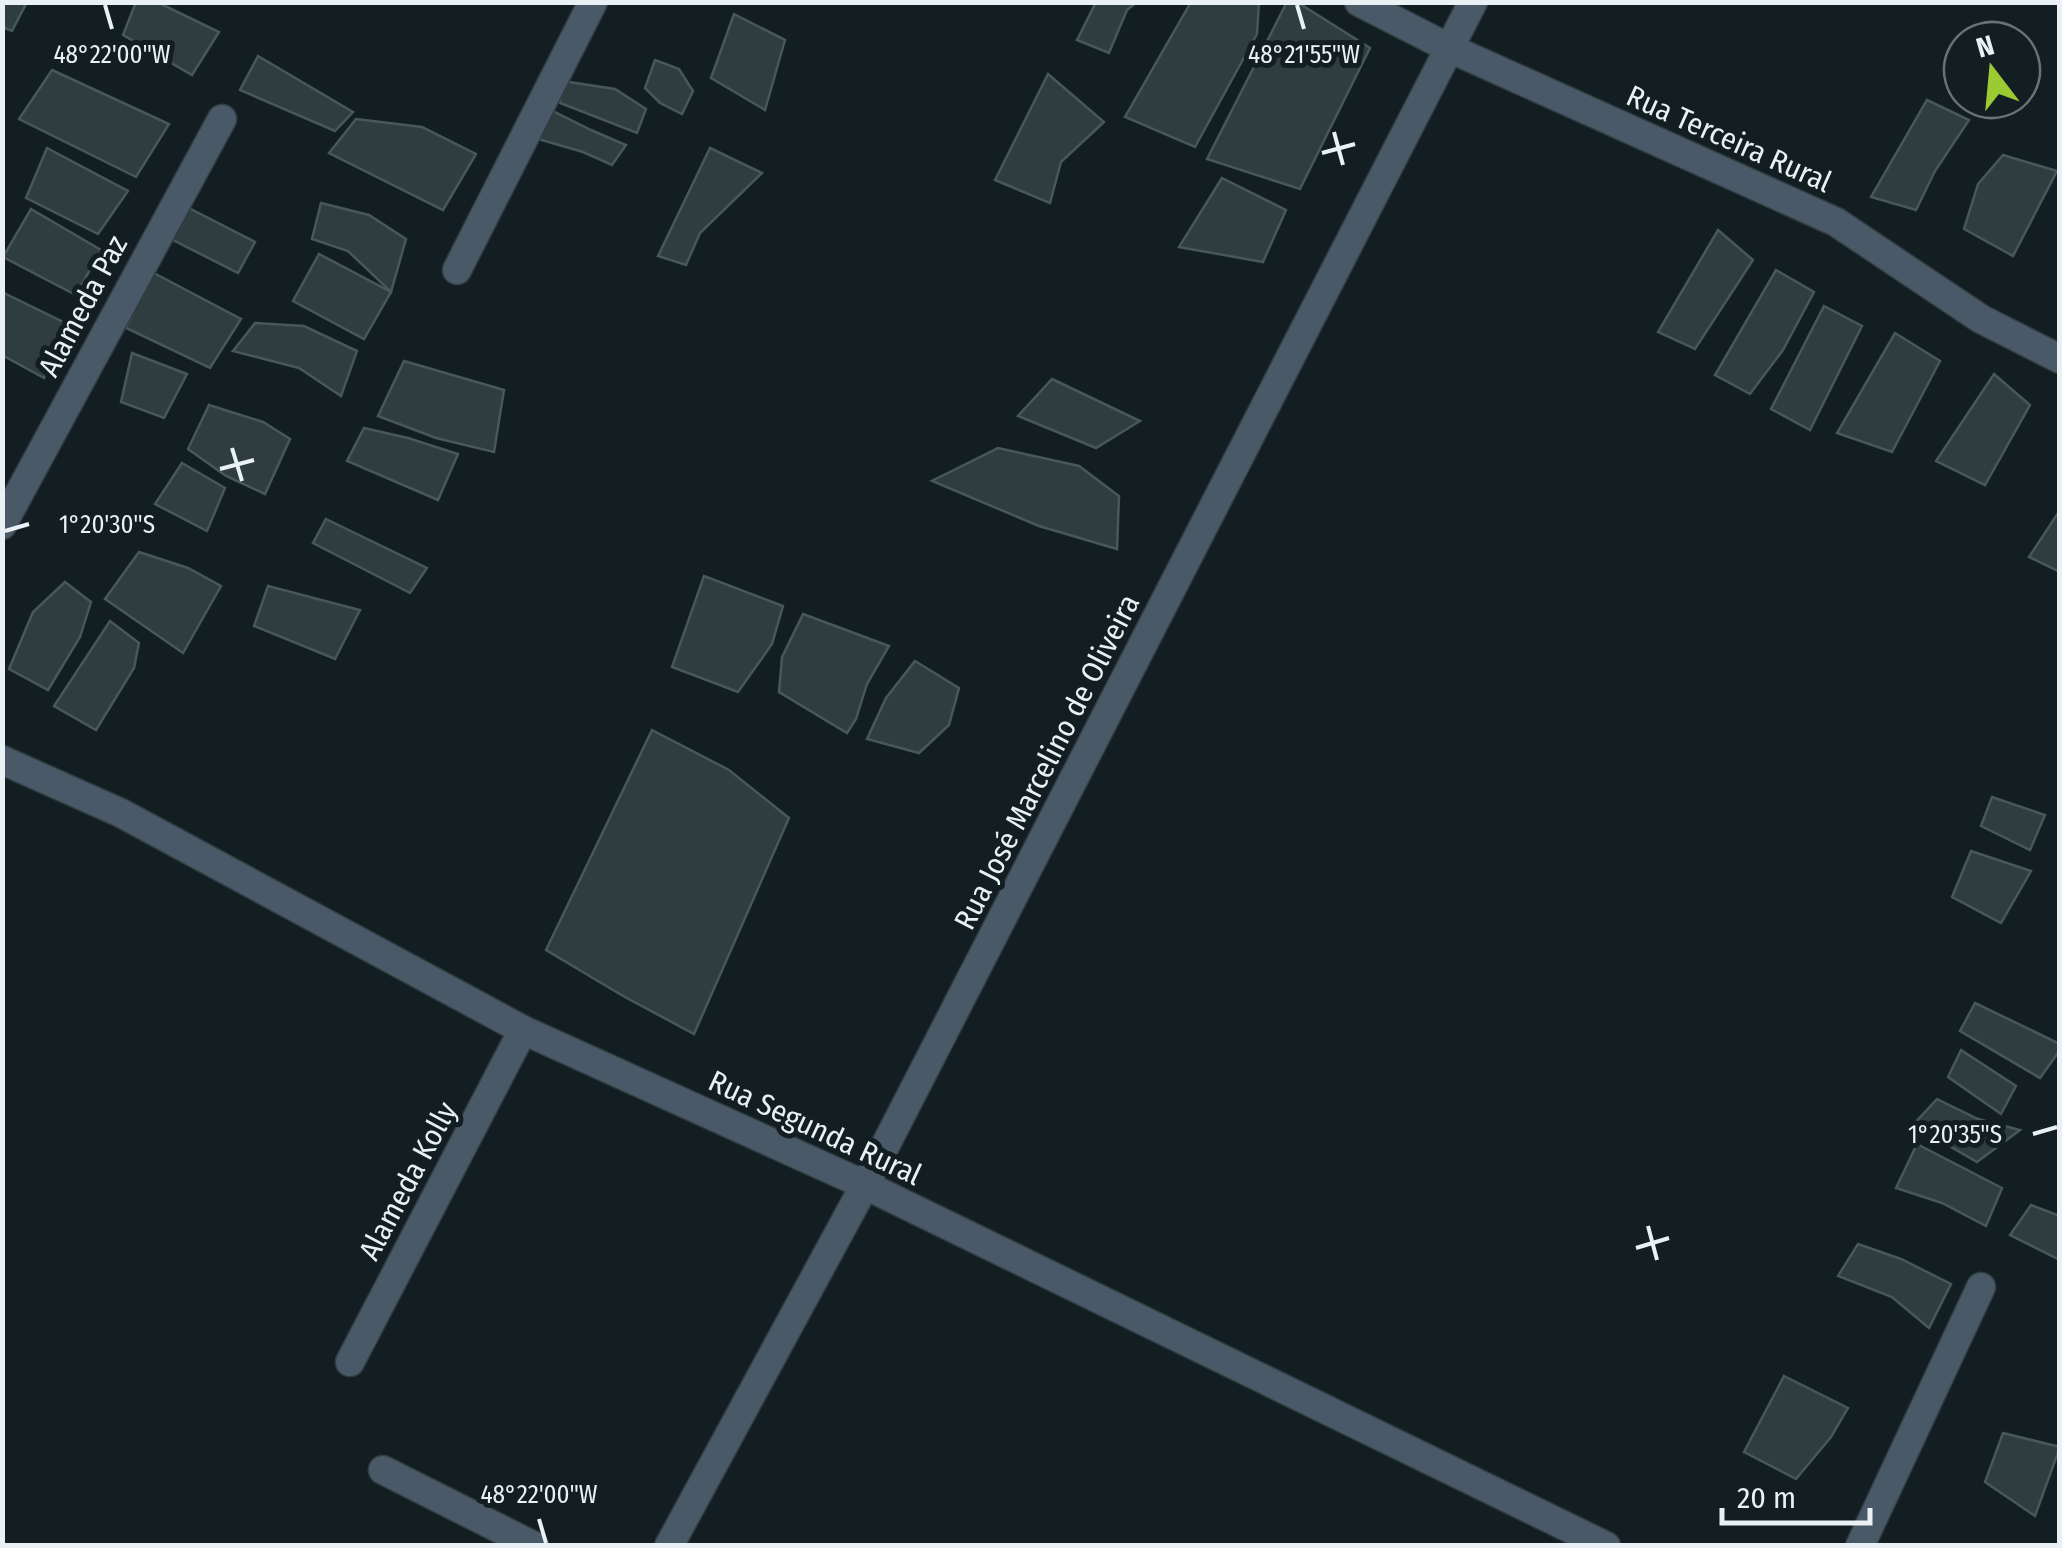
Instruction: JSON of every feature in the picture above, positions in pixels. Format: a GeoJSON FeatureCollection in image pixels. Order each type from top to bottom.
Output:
{"type":"FeatureCollection","features":[{"type":"Feature","properties":{"kind":"street"},"geometry":{"type":"LineString","coordinates":[[457,270],[592,2]]}},
{"type":"Feature","properties":{"kind":"street","name":"Rua Terceira Rural"},"geometry":{"type":"LineString","coordinates":[[1359,2],[1448,48],[1836,222],[1981,318],[2060,358]]}},
{"type":"Feature","properties":{"kind":"street","name":"Rua José Marcelino de Oliveira"},"geometry":{"type":"LineString","coordinates":[[669,1546],[865,1185],[1473,2]]}},
{"type":"Feature","properties":{"kind":"street","name":"Alameda Paz"},"geometry":{"type":"LineString","coordinates":[[2,525],[222,119]]}},
{"type":"Feature","properties":{"kind":"street","name":"Rua Segunda Rural"},"geometry":{"type":"LineString","coordinates":[[2,760],[122,814],[523,1030],[865,1185],[1606,1546]]}},
{"type":"Feature","properties":{"kind":"street","name":"Alameda Kolly"},"geometry":{"type":"LineString","coordinates":[[350,1362],[523,1030]]}},
{"type":"Feature","properties":{"kind":"street"},"geometry":{"type":"LineString","coordinates":[[1860,1546],[1981,1288]]}},
{"type":"Feature","properties":{"kind":"street"},"geometry":{"type":"LineString","coordinates":[[384,1470],[534,1546]]}},
{"type":"Feature","properties":{"kind":"building"},"geometry":{"type":"Polygon","coordinates":[[[2,2],[27,2],[12,31],[2,27],[2,2]]]}},
{"type":"Feature","properties":{"kind":"building"},"geometry":{"type":"Polygon","coordinates":[[[136,2],[157,2],[219,32],[192,75],[123,35],[136,2]]]}},
{"type":"Feature","properties":{"kind":"building"},"geometry":{"type":"Polygon","coordinates":[[[1096,2],[1137,2],[1127,10],[1109,53],[1077,40],[1096,2]]]}},
{"type":"Feature","properties":{"kind":"building"},"geometry":{"type":"Polygon","coordinates":[[[1191,2],[1259,2],[1257,34],[1195,147],[1125,117],[1191,2]]]}},
{"type":"Feature","properties":{"kind":"building"},"geometry":{"type":"Polygon","coordinates":[[[1287,2],[1297,2],[1370,48],[1300,189],[1207,159],[1287,2]]]}},
{"type":"Feature","properties":{"kind":"building"},"geometry":{"type":"Polygon","coordinates":[[[734,14],[785,40],[765,110],[711,78],[734,14]]]}},
{"type":"Feature","properties":{"kind":"building"},"geometry":{"type":"Polygon","coordinates":[[[258,56],[353,112],[335,131],[240,90],[258,56]]]}},
{"type":"Feature","properties":{"kind":"building"},"geometry":{"type":"Polygon","coordinates":[[[655,60],[679,69],[693,91],[682,114],[660,103],[645,88],[655,60]]]}},
{"type":"Feature","properties":{"kind":"building"},"geometry":{"type":"Polygon","coordinates":[[[52,70],[169,124],[136,177],[19,119],[52,70]]]}},
{"type":"Feature","properties":{"kind":"building"},"geometry":{"type":"Polygon","coordinates":[[[1048,74],[1104,122],[1061,162],[1050,203],[995,180],[1048,74]]]}},
{"type":"Feature","properties":{"kind":"building"},"geometry":{"type":"Polygon","coordinates":[[[563,81],[615,89],[646,109],[637,133],[560,103],[563,81]]]}},
{"type":"Feature","properties":{"kind":"building"},"geometry":{"type":"Polygon","coordinates":[[[1927,100],[1942,107],[1942,120],[1969,120],[1935,171],[1916,210],[1871,197],[1927,100]]]}},
{"type":"Feature","properties":{"kind":"building"},"geometry":{"type":"Polygon","coordinates":[[[543,106],[626,145],[612,165],[531,137],[543,106]]]}},
{"type":"Feature","properties":{"kind":"building"},"geometry":{"type":"Polygon","coordinates":[[[356,119],[422,127],[476,154],[443,210],[329,153],[356,119]]]}},
{"type":"Feature","properties":{"kind":"building"},"geometry":{"type":"Polygon","coordinates":[[[47,148],[128,191],[98,234],[26,198],[47,148]]]}},
{"type":"Feature","properties":{"kind":"building"},"geometry":{"type":"Polygon","coordinates":[[[710,148],[762,173],[700,233],[686,265],[658,256],[710,148]]]}},
{"type":"Feature","properties":{"kind":"building"},"geometry":{"type":"Polygon","coordinates":[[[2003,155],[2057,171],[2013,256],[1964,229],[1978,184],[2003,155]]]}},
{"type":"Feature","properties":{"kind":"building"},"geometry":{"type":"Polygon","coordinates":[[[1222,178],[1286,210],[1263,262],[1179,247],[1222,178]]]}},
{"type":"Feature","properties":{"kind":"building"},"geometry":{"type":"Polygon","coordinates":[[[321,203],[369,215],[406,239],[391,292],[348,251],[312,239],[321,203]]]}},
{"type":"Feature","properties":{"kind":"building"},"geometry":{"type":"Polygon","coordinates":[[[185,206],[255,242],[238,273],[169,238],[185,206]]]}},
{"type":"Feature","properties":{"kind":"building"},"geometry":{"type":"Polygon","coordinates":[[[31,209],[101,250],[76,295],[3,257],[31,209]]]}},
{"type":"Feature","properties":{"kind":"building"},"geometry":{"type":"Polygon","coordinates":[[[1718,230],[1753,260],[1695,349],[1658,332],[1718,230]]]}},
{"type":"Feature","properties":{"kind":"building"},"geometry":{"type":"Polygon","coordinates":[[[319,254],[391,292],[364,339],[293,301],[319,254]]]}},
{"type":"Feature","properties":{"kind":"building"},"geometry":{"type":"Polygon","coordinates":[[[1776,270],[1814,292],[1783,350],[1750,394],[1715,375],[1776,270]]]}},
{"type":"Feature","properties":{"kind":"building"},"geometry":{"type":"Polygon","coordinates":[[[152,272],[241,319],[210,368],[126,328],[152,272]]]}},
{"type":"Feature","properties":{"kind":"building"},"geometry":{"type":"Polygon","coordinates":[[[2,292],[63,322],[44,378],[2,355],[2,292]]]}},
{"type":"Feature","properties":{"kind":"building"},"geometry":{"type":"Polygon","coordinates":[[[1824,306],[1862,326],[1810,430],[1771,409],[1824,306]]]}},
{"type":"Feature","properties":{"kind":"building"},"geometry":{"type":"Polygon","coordinates":[[[255,323],[304,326],[357,351],[341,396],[299,368],[233,351],[255,323]]]}},
{"type":"Feature","properties":{"kind":"building"},"geometry":{"type":"Polygon","coordinates":[[[1895,333],[1940,361],[1892,452],[1837,433],[1895,333]]]}},
{"type":"Feature","properties":{"kind":"building"},"geometry":{"type":"Polygon","coordinates":[[[132,353],[187,374],[164,418],[121,402],[132,353]]]}},
{"type":"Feature","properties":{"kind":"building"},"geometry":{"type":"Polygon","coordinates":[[[404,361],[504,390],[494,452],[436,438],[378,416],[404,361]]]}},
{"type":"Feature","properties":{"kind":"building"},"geometry":{"type":"Polygon","coordinates":[[[1994,374],[2030,405],[1985,485],[1936,461],[1994,374]]]}},
{"type":"Feature","properties":{"kind":"building"},"geometry":{"type":"Polygon","coordinates":[[[1052,379],[1140,421],[1096,448],[1018,416],[1052,379]]]}},
{"type":"Feature","properties":{"kind":"building"},"geometry":{"type":"Polygon","coordinates":[[[209,405],[263,422],[290,439],[265,494],[226,476],[188,449],[209,405]]]}},
{"type":"Feature","properties":{"kind":"building"},"geometry":{"type":"Polygon","coordinates":[[[364,428],[458,454],[438,500],[347,461],[364,428]]]}},
{"type":"Feature","properties":{"kind":"building"},"geometry":{"type":"Polygon","coordinates":[[[998,448],[1079,466],[1119,496],[1117,549],[1039,526],[932,481],[998,448]]]}},
{"type":"Feature","properties":{"kind":"building"},"geometry":{"type":"Polygon","coordinates":[[[182,463],[225,488],[207,531],[155,504],[182,463]]]}},
{"type":"Feature","properties":{"kind":"building"},"geometry":{"type":"Polygon","coordinates":[[[2060,510],[2060,572],[2029,557],[2060,510]]]}},
{"type":"Feature","properties":{"kind":"building"},"geometry":{"type":"Polygon","coordinates":[[[326,519],[427,568],[410,593],[313,543],[326,519]]]}},
{"type":"Feature","properties":{"kind":"building"},"geometry":{"type":"Polygon","coordinates":[[[139,552],[188,568],[221,586],[183,653],[105,599],[139,552]]]}},
{"type":"Feature","properties":{"kind":"building"},"geometry":{"type":"Polygon","coordinates":[[[704,576],[783,606],[772,644],[738,692],[672,667],[704,576]]]}},
{"type":"Feature","properties":{"kind":"building"},"geometry":{"type":"Polygon","coordinates":[[[65,582],[91,602],[80,637],[48,690],[9,669],[33,612],[65,582]]]}},
{"type":"Feature","properties":{"kind":"building"},"geometry":{"type":"Polygon","coordinates":[[[268,586],[360,610],[335,659],[254,626],[268,586]]]}},
{"type":"Feature","properties":{"kind":"building"},"geometry":{"type":"Polygon","coordinates":[[[803,614],[889,646],[867,684],[856,719],[847,733],[779,692],[782,657],[803,614]]]}},
{"type":"Feature","properties":{"kind":"building"},"geometry":{"type":"Polygon","coordinates":[[[110,621],[139,643],[134,668],[96,730],[54,706],[110,621]]]}},
{"type":"Feature","properties":{"kind":"building"},"geometry":{"type":"Polygon","coordinates":[[[915,661],[959,688],[949,725],[919,753],[867,739],[886,698],[915,661]]]}},
{"type":"Feature","properties":{"kind":"building"},"geometry":{"type":"Polygon","coordinates":[[[652,730],[729,770],[789,818],[694,1034],[546,950],[652,730]]]}},
{"type":"Feature","properties":{"kind":"building"},"geometry":{"type":"Polygon","coordinates":[[[1992,797],[2045,815],[2030,850],[1981,826],[1992,797]]]}},
{"type":"Feature","properties":{"kind":"building"},"geometry":{"type":"Polygon","coordinates":[[[1971,851],[2031,871],[2001,923],[1952,897],[1971,851]]]}},
{"type":"Feature","properties":{"kind":"building"},"geometry":{"type":"Polygon","coordinates":[[[1975,1003],[2060,1044],[2060,1050],[2040,1078],[1960,1031],[1975,1003]]]}},
{"type":"Feature","properties":{"kind":"building"},"geometry":{"type":"Polygon","coordinates":[[[1961,1050],[2016,1086],[2001,1114],[1948,1077],[1961,1050]]]}},
{"type":"Feature","properties":{"kind":"building"},"geometry":{"type":"Polygon","coordinates":[[[1937,1099],[1978,1119],[2020,1130],[1977,1162],[1913,1125],[1937,1099]]]}},
{"type":"Feature","properties":{"kind":"building"},"geometry":{"type":"Polygon","coordinates":[[[1917,1144],[2002,1188],[1986,1226],[1942,1203],[1896,1188],[1917,1144]]]}},
{"type":"Feature","properties":{"kind":"building"},"geometry":{"type":"Polygon","coordinates":[[[2031,1205],[2060,1216],[2060,1260],[2010,1235],[2031,1205]]]}},
{"type":"Feature","properties":{"kind":"building"},"geometry":{"type":"Polygon","coordinates":[[[1858,1244],[1901,1259],[1951,1284],[1929,1328],[1892,1297],[1838,1276],[1858,1244]]]}},
{"type":"Feature","properties":{"kind":"building"},"geometry":{"type":"Polygon","coordinates":[[[1784,1376],[1848,1408],[1831,1437],[1796,1479],[1744,1452],[1784,1376]]]}},
{"type":"Feature","properties":{"kind":"building"},"geometry":{"type":"Polygon","coordinates":[[[2003,1433],[2060,1447],[2035,1516],[1985,1482],[2003,1433]]]}}]}
